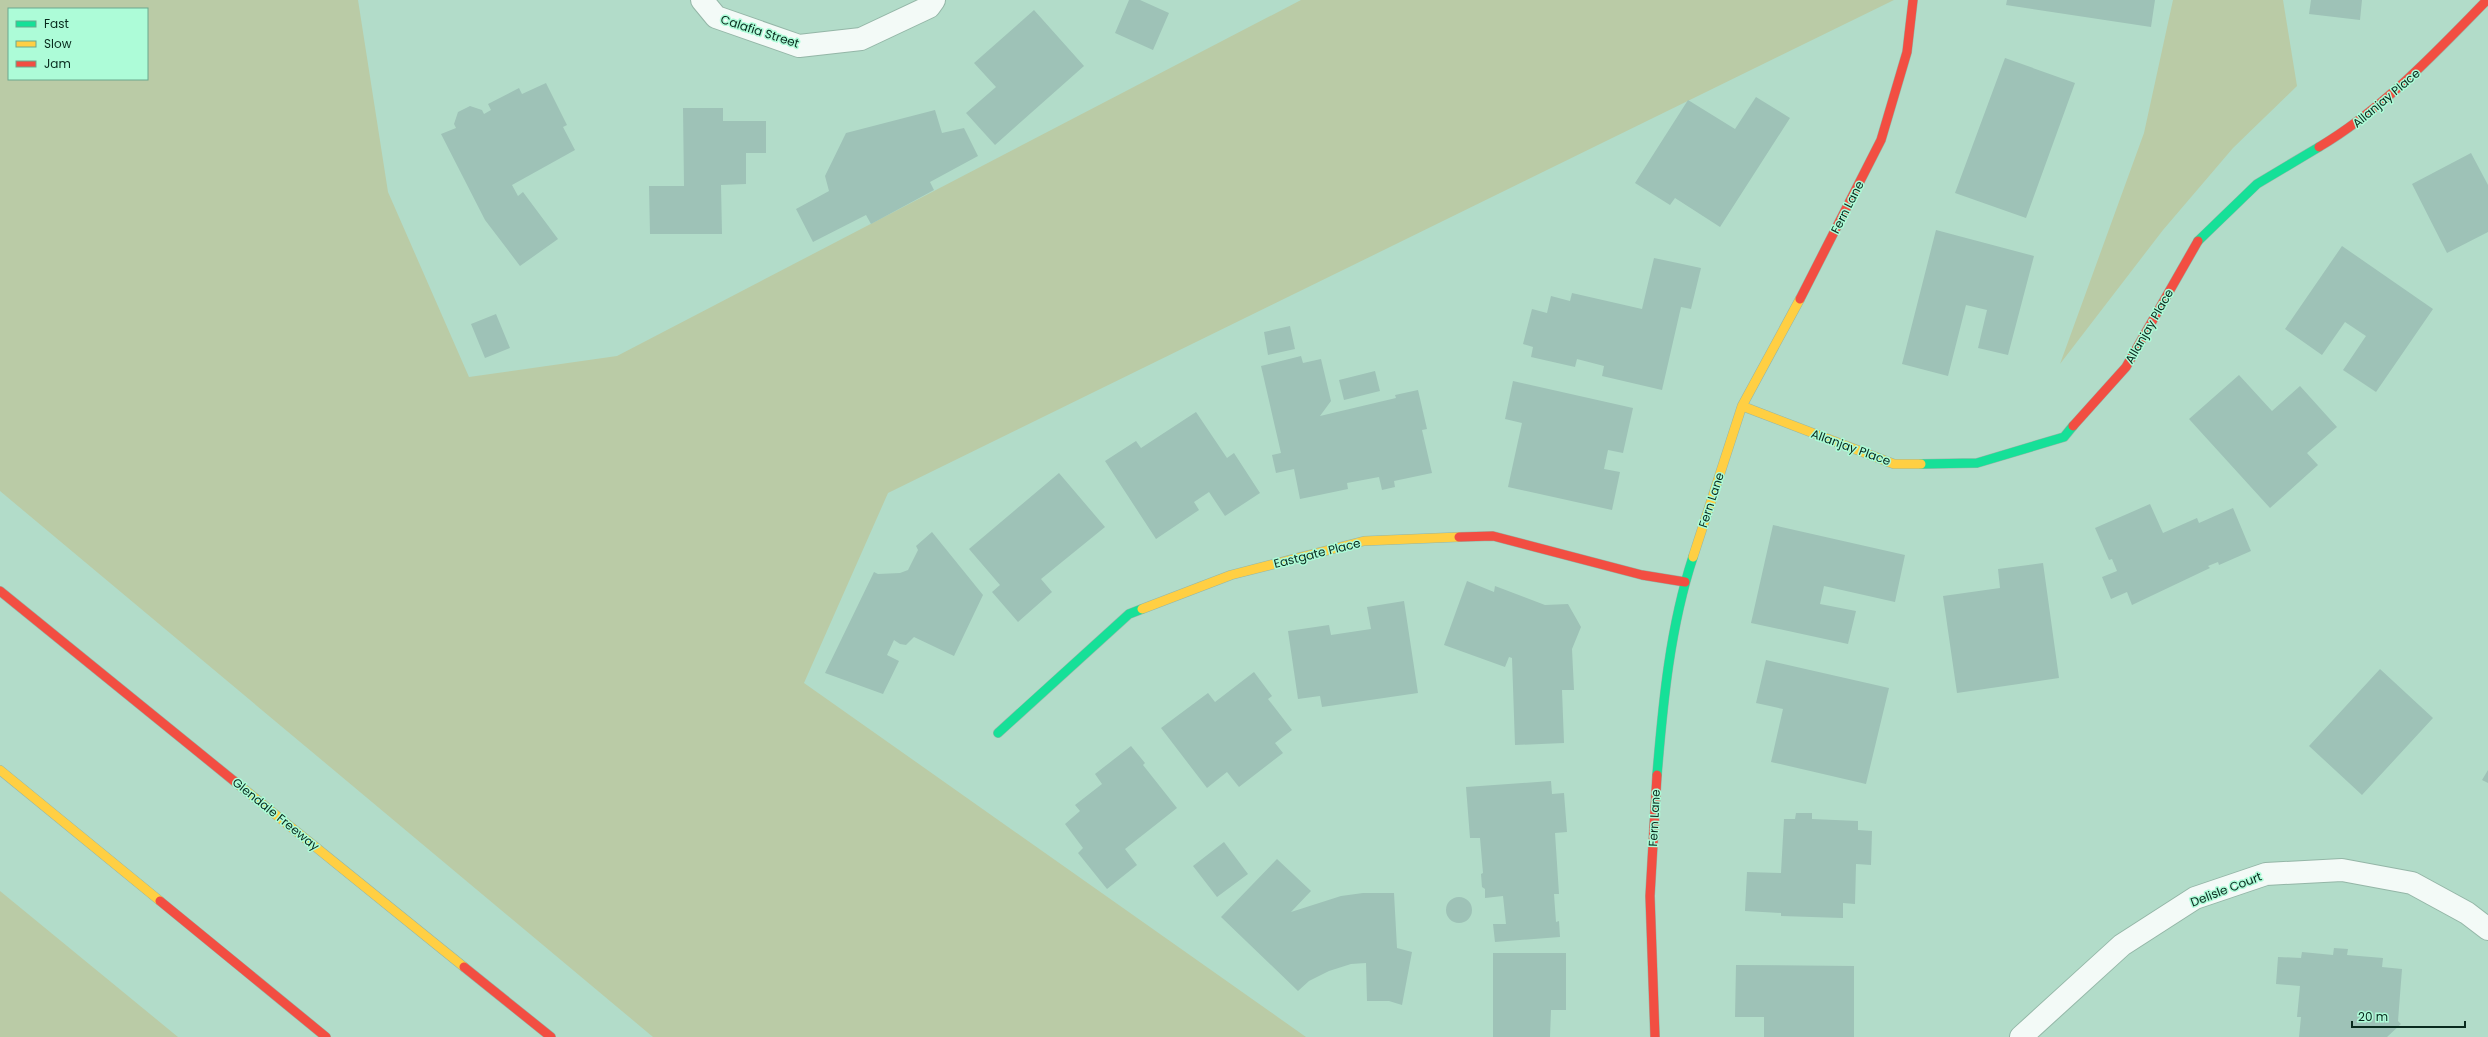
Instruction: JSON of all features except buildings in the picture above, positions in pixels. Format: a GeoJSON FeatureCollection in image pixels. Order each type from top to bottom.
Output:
{"type":"FeatureCollection","features":[{"type":"Feature","properties":{"kind":"main road","name":"Fern Lane"},"geometry":{"type":"LineString","coordinates":[[1655,1037],[1650,896],[1655,800],[1664,690],[1686,582],[1742,406],[1828,246],[1881,140],[1907,52],[1913,0]]}},
{"type":"Feature","properties":{"kind":"main road","name":"Allanjay Place"},"geometry":{"type":"LineString","coordinates":[[1742,406],[1894,464],[1977,463],[2064,437],[2126,367],[2196,243],[2257,184],[2340,135],[2416,74],[2487,0]]}},
{"type":"Feature","properties":{"kind":"main road","name":"Eastgate Place"},"geometry":{"type":"LineString","coordinates":[[998,734],[1128,614],[1232,575],[1364,541],[1493,536],[1642,575],[1686,582]]}},
{"type":"Feature","properties":{"kind":"main road","name":"Glendale Freeway"},"geometry":{"type":"LineString","coordinates":[[0,591],[551,1037]]}},
{"type":"Feature","properties":{"kind":"main road"},"geometry":{"type":"LineString","coordinates":[[0,770],[326,1037]]}},
{"type":"Feature","properties":{"kind":"street","name":"Calafia Street"},"geometry":{"type":"LineString","coordinates":[[702,0],[716,17],[799,46],[861,39],[929,7],[934,0]]}},
{"type":"Feature","properties":{"kind":"street","name":"Delisle Court"},"geometry":{"type":"LineString","coordinates":[[2021,1037],[2122,945],[2195,898],[2266,874],[2342,870],[2412,883],[2467,913],[2488,929]]}},
{"type":"Feature","properties":{"kind":"green space"},"geometry":{"type":"Polygon","coordinates":[[[0,0],[358,0],[388,192],[469,377],[617,356],[1301,0],[1894,0],[888,493],[804,683],[1306,1037],[653,1037],[0,491],[0,0]]]}},
{"type":"Feature","properties":{"kind":"green space"},"geometry":{"type":"Polygon","coordinates":[[[2173,0],[2283,0],[2297,86],[2233,148],[2163,230],[2060,364],[2144,133],[2173,0]]]}},
{"type":"Feature","properties":{"kind":"green space"},"geometry":{"type":"Polygon","coordinates":[[[0,891],[178,1037],[0,1037],[0,891]]]}},
{"type":"Feature","properties":{"kind":"traffic: fast"},"geometry":{"type":"LineString","coordinates":[[2198,241],[2257,184],[2319,147]]}},
{"type":"Feature","properties":{"kind":"traffic: fast"},"geometry":{"type":"LineString","coordinates":[[1921,464],[1977,463],[2064,437],[2073,426]]}},
{"type":"Feature","properties":{"kind":"traffic: fast"},"geometry":{"type":"LineString","coordinates":[[1657,775],[1665,692],[1673,637],[1685,583],[1693,557]]}},
{"type":"Feature","properties":{"kind":"traffic: fast"},"geometry":{"type":"LineString","coordinates":[[998,733],[1129,614],[1142,609]]}},
{"type":"Feature","properties":{"kind":"traffic: slow"},"geometry":{"type":"LineString","coordinates":[[1693,557],[1742,406],[1800,299]]}},
{"type":"Feature","properties":{"kind":"traffic: slow"},"geometry":{"type":"LineString","coordinates":[[1742,406],[1894,464],[1921,464]]}},
{"type":"Feature","properties":{"kind":"traffic: slow"},"geometry":{"type":"LineString","coordinates":[[1142,609],[1231,575],[1364,541],[1459,537]]}},
{"type":"Feature","properties":{"kind":"traffic: slow"},"geometry":{"type":"LineString","coordinates":[[0,770],[160,901]]}},
{"type":"Feature","properties":{"kind":"traffic: slow"},"geometry":{"type":"LineString","coordinates":[[234,781],[464,967]]}},
{"type":"Feature","properties":{"kind":"traffic: jam"},"geometry":{"type":"LineString","coordinates":[[1800,299],[1881,140],[1907,52],[1913,0]]}},
{"type":"Feature","properties":{"kind":"traffic: jam"},"geometry":{"type":"LineString","coordinates":[[2319,147],[2342,132],[2387,98],[2428,60],[2487,0]]}},
{"type":"Feature","properties":{"kind":"traffic: jam"},"geometry":{"type":"LineString","coordinates":[[2073,426],[2126,367],[2198,241]]}},
{"type":"Feature","properties":{"kind":"traffic: jam"},"geometry":{"type":"LineString","coordinates":[[1459,537],[1493,536],[1642,575],[1685,582]]}},
{"type":"Feature","properties":{"kind":"traffic: jam"},"geometry":{"type":"LineString","coordinates":[[0,591],[234,781]]}},
{"type":"Feature","properties":{"kind":"traffic: jam"},"geometry":{"type":"LineString","coordinates":[[1655,1037],[1650,896],[1657,775]]}},
{"type":"Feature","properties":{"kind":"traffic: jam"},"geometry":{"type":"LineString","coordinates":[[160,901],[326,1037]]}},
{"type":"Feature","properties":{"kind":"traffic: jam"},"geometry":{"type":"LineString","coordinates":[[464,967],[551,1037]]}}]}
